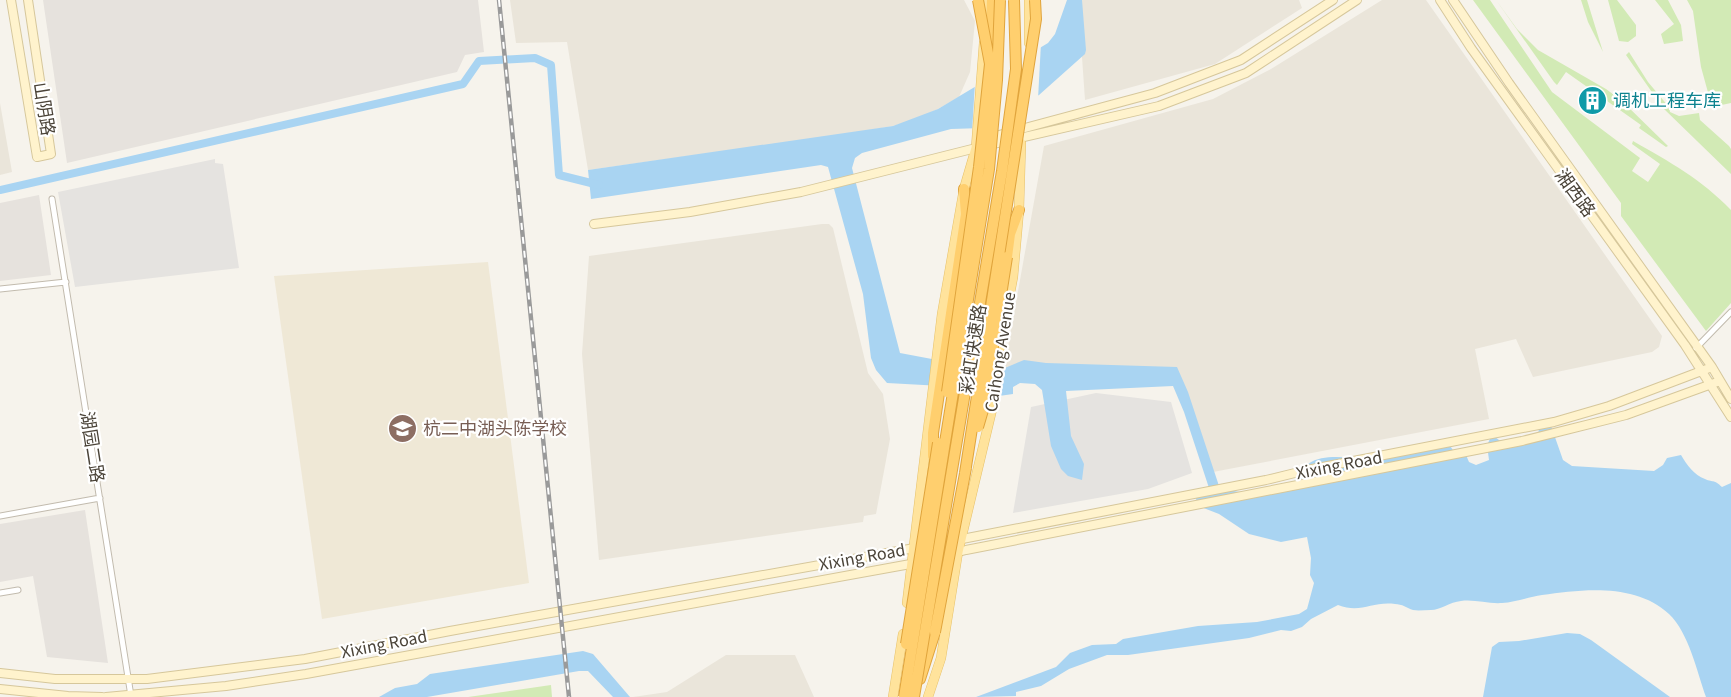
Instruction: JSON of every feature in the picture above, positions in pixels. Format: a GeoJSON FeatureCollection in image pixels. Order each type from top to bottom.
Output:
{"type":"FeatureCollection","features":[{"type":"Feature","properties":{"kind":"highway"},"geometry":{"type":"LineString","coordinates":[[978,0],[990,64]]}},
{"type":"Feature","properties":{"kind":"highway"},"geometry":{"type":"LineString","coordinates":[[903,697],[908,627],[945,408],[979,167],[990,64],[992,0]]}},
{"type":"Feature","properties":{"kind":"highway","name":"彩虹快速路"},"geometry":{"type":"LineString","coordinates":[[903,697],[989,169],[997,80],[1000,0]]}},
{"type":"Feature","properties":{"kind":"highway","name":"彩虹快速路"},"geometry":{"type":"LineString","coordinates":[[915,697],[1002,171],[1016,69],[1014,0]]}},
{"type":"Feature","properties":{"kind":"highway"},"geometry":{"type":"LineString","coordinates":[[915,697],[934,632],[965,473],[1036,19],[1037,0]]}},
{"type":"Feature","properties":{"kind":"highway"},"geometry":{"type":"LineString","coordinates":[[934,468],[933,433],[966,214],[964,189]]}},
{"type":"Feature","properties":{"kind":"highway"},"geometry":{"type":"LineString","coordinates":[[965,473],[983,410],[1010,234],[1019,210]]}},
{"type":"Feature","properties":{"kind":"main road","name":"山阴路"},"geometry":{"type":"LineString","coordinates":[[11,0],[37,157],[51,154],[28,0]]}},
{"type":"Feature","properties":{"kind":"main road"},"geometry":{"type":"LineString","coordinates":[[893,697],[913,564],[937,354],[964,189],[977,141],[986,0]]}},
{"type":"Feature","properties":{"kind":"main road","name":"Caihong Avenue"},"geometry":{"type":"LineString","coordinates":[[928,697],[941,658],[958,552],[994,400],[996,366],[1013,277],[1029,47],[1029,0]]}},
{"type":"Feature","properties":{"kind":"main road"},"geometry":{"type":"LineString","coordinates":[[594,224],[700,210],[828,185],[1022,128],[1155,93],[1241,60],[1333,0]]}},
{"type":"Feature","properties":{"kind":"main road"},"geometry":{"type":"LineString","coordinates":[[977,141],[1021,138],[1159,106],[1246,73],[1357,0]]}},
{"type":"Feature","properties":{"kind":"main road","name":"湘西路"},"geometry":{"type":"LineString","coordinates":[[1440,0],[1471,48],[1693,350],[1712,368],[1716,383]]}},
{"type":"Feature","properties":{"kind":"main road","name":"湘西路"},"geometry":{"type":"LineString","coordinates":[[1453,0],[1693,350],[1703,371],[1716,383]]}},
{"type":"Feature","properties":{"kind":"main road","name":"Xixing Road"},"geometry":{"type":"LineString","coordinates":[[0,673],[55,679],[143,679],[305,659],[915,548],[1554,422],[1609,406],[1712,368]]}},
{"type":"Feature","properties":{"kind":"main road"},"geometry":{"type":"LineString","coordinates":[[1716,383],[1731,399]]}},
{"type":"Feature","properties":{"kind":"main road"},"geometry":{"type":"LineString","coordinates":[[1716,383],[1731,417]]}},
{"type":"Feature","properties":{"kind":"main road","name":"Xixing Road"},"geometry":{"type":"LineString","coordinates":[[0,689],[68,696],[145,696],[306,674],[913,564],[958,552],[1530,439],[1626,415],[1716,383]]}},
{"type":"Feature","properties":{"kind":"street","name":"湖园二路"},"geometry":{"type":"LineString","coordinates":[[52,199],[131,696]]}},
{"type":"Feature","properties":{"kind":"street"},"geometry":{"type":"LineString","coordinates":[[0,289],[66,282]]}},
{"type":"Feature","properties":{"kind":"street"},"geometry":{"type":"LineString","coordinates":[[1693,350],[1731,312]]}},
{"type":"Feature","properties":{"kind":"street"},"geometry":{"type":"LineString","coordinates":[[0,516],[100,498]]}},
{"type":"Feature","properties":{"kind":"street"},"geometry":{"type":"LineString","coordinates":[[0,593],[18,590]]}},
{"type":"Feature","properties":{"kind":"street"},"geometry":{"type":"LineString","coordinates":[[143,679],[145,696]]}},
{"type":"Feature","properties":{"kind":"shaded area"},"geometry":{"type":"Polygon","coordinates":[[[43,0],[478,0],[484,52],[465,55],[457,72],[67,163],[43,0]]]}},
{"type":"Feature","properties":{"kind":"shaded area"},"geometry":{"type":"Polygon","coordinates":[[[510,0],[964,0],[975,21],[970,72],[959,97],[914,120],[893,126],[588,170],[567,42],[516,43],[510,0]]]}},
{"type":"Feature","properties":{"kind":"shaded area"},"geometry":{"type":"Polygon","coordinates":[[[1078,0],[1299,0],[1302,8],[1215,64],[1085,100],[1078,0]]]}},
{"type":"Feature","properties":{"kind":"shaded area"},"geometry":{"type":"Polygon","coordinates":[[[1382,0],[1426,0],[1662,336],[1659,347],[1652,352],[1533,377],[1516,339],[1475,349],[1489,419],[1213,472],[1178,374],[1003,375],[1044,146],[1213,99],[1271,69],[1382,0]]]}},
{"type":"Feature","properties":{"kind":"shaded area"},"geometry":{"type":"Polygon","coordinates":[[[0,103],[12,172],[0,175],[0,103]]]}},
{"type":"Feature","properties":{"kind":"shaded area"},"geometry":{"type":"Polygon","coordinates":[[[215,159],[215,163],[223,164],[239,268],[75,287],[58,192],[215,159]]]}},
{"type":"Feature","properties":{"kind":"shaded area"},"geometry":{"type":"Polygon","coordinates":[[[39,195],[51,275],[0,281],[0,203],[39,195]]]}},
{"type":"Feature","properties":{"kind":"shaded area"},"geometry":{"type":"Polygon","coordinates":[[[829,224],[833,228],[868,373],[883,394],[890,439],[876,514],[864,516],[863,522],[599,560],[582,354],[589,256],[829,224]]]}},
{"type":"Feature","properties":{"kind":"shaded area","name":"杭二中湖头陈学校"},"geometry":{"type":"Polygon","coordinates":[[[488,262],[529,583],[322,619],[274,276],[488,262]]]}},
{"type":"Feature","properties":{"kind":"shaded area"},"geometry":{"type":"Polygon","coordinates":[[[1096,393],[1171,402],[1192,473],[1148,489],[1013,513],[1031,407],[1096,393]]]}},
{"type":"Feature","properties":{"kind":"shaded area"},"geometry":{"type":"Polygon","coordinates":[[[85,510],[108,663],[47,657],[33,576],[0,582],[0,524],[85,510]]]}},
{"type":"Feature","properties":{"kind":"shaded area"},"geometry":{"type":"Polygon","coordinates":[[[726,655],[795,655],[814,697],[633,697],[667,692],[726,655]]]}},
{"type":"Feature","properties":{"kind":"green space"},"geometry":{"type":"Polygon","coordinates":[[[1473,0],[1490,0],[1552,92],[1640,158],[1632,171],[1648,182],[1660,164],[1632,144],[1633,141],[1697,180],[1731,210],[1731,303],[1706,331],[1621,216],[1621,203],[1473,0]]]}},
{"type":"Feature","properties":{"kind":"green space"},"geometry":{"type":"Polygon","coordinates":[[[1496,0],[1517,29],[1538,50],[1621,100],[1668,146],[1666,147],[1639,128],[1641,125],[1566,72],[1557,85],[1496,0]]]}},
{"type":"Feature","properties":{"kind":"green space"},"geometry":{"type":"Polygon","coordinates":[[[1581,0],[1587,0],[1603,52],[1588,22],[1581,0]]]}},
{"type":"Feature","properties":{"kind":"green space"},"geometry":{"type":"Polygon","coordinates":[[[1608,0],[1617,0],[1636,25],[1636,36],[1628,42],[1619,41],[1608,0]]]}},
{"type":"Feature","properties":{"kind":"green space"},"geometry":{"type":"Polygon","coordinates":[[[1655,0],[1668,0],[1681,25],[1683,41],[1664,44],[1661,34],[1674,24],[1655,0]]]}},
{"type":"Feature","properties":{"kind":"green space"},"geometry":{"type":"Polygon","coordinates":[[[1687,0],[1731,0],[1731,103],[1712,107],[1701,67],[1693,11],[1687,0]]]}},
{"type":"Feature","properties":{"kind":"green space"},"geometry":{"type":"Polygon","coordinates":[[[1629,52],[1648,82],[1669,107],[1670,112],[1679,116],[1699,113],[1700,120],[1729,146],[1731,174],[1663,108],[1626,55],[1629,52]]]}},
{"type":"Feature","properties":{"kind":"green space"},"geometry":{"type":"Polygon","coordinates":[[[551,685],[552,697],[468,697],[551,685]]]}},
{"type":"Feature","properties":{"kind":"water"},"geometry":{"type":"Polygon","coordinates":[[[1067,0],[1082,0],[1085,54],[1039,95],[983,128],[951,129],[862,153],[855,158],[852,168],[900,353],[1000,370],[1024,360],[1046,363],[1177,367],[1188,392],[1220,489],[1246,493],[1273,494],[1290,490],[1302,469],[1321,459],[1362,457],[1426,443],[1448,443],[1455,453],[1466,455],[1469,462],[1476,465],[1489,460],[1487,445],[1490,439],[1495,437],[1503,443],[1538,436],[1539,428],[1550,423],[1563,460],[1572,466],[1654,471],[1663,465],[1667,458],[1681,455],[1697,475],[1722,487],[1731,483],[1731,697],[1706,697],[1687,642],[1669,614],[1656,604],[1641,597],[1592,590],[1542,595],[1502,603],[1461,601],[1431,610],[1415,610],[1387,604],[1360,608],[1338,605],[1311,619],[1302,627],[1291,631],[1281,630],[1249,638],[1128,655],[1107,655],[1069,669],[1041,686],[1016,692],[1016,696],[976,697],[1056,667],[1070,653],[1092,645],[1116,644],[1123,639],[1198,626],[1257,622],[1299,614],[1307,609],[1314,583],[1310,575],[1311,558],[1307,537],[1281,542],[1249,534],[1219,514],[1201,507],[1194,496],[1209,488],[1173,386],[1066,391],[1071,436],[1084,464],[1082,480],[1068,476],[1061,469],[1051,446],[1042,390],[1035,384],[1020,383],[1013,387],[1013,394],[999,396],[942,386],[887,383],[876,370],[871,358],[863,294],[828,167],[821,165],[591,199],[588,170],[893,126],[938,109],[1048,43],[1055,34],[1067,0]]]}},
{"type":"Feature","properties":{"kind":"water"},"geometry":{"type":"Polygon","coordinates":[[[1567,633],[1580,634],[1591,640],[1670,697],[1483,697],[1492,647],[1499,642],[1567,633]]]}},
{"type":"Feature","properties":{"kind":"water"},"geometry":{"type":"Polygon","coordinates":[[[583,651],[593,654],[630,697],[613,697],[588,671],[579,671],[427,697],[379,697],[395,688],[417,684],[430,674],[583,651]]]}},
{"type":"Feature","properties":{"kind":"pier"},"geometry":{"type":"Polygon","coordinates":[[[1041,43],[1038,99],[982,131],[972,132],[975,83],[1041,43]]]}},
{"type":"Feature","properties":{"kind":"waterway"},"geometry":{"type":"LineString","coordinates":[[0,190],[463,84],[479,61],[535,58],[551,65],[559,175],[599,185]]}},
{"type":"Feature","properties":{"kind":"railway"},"geometry":{"type":"LineString","coordinates":[[499,0],[569,697]]}},
{"type":"Feature","properties":{"kind":"place","name":"调机工程车库"},"geometry":{"type":"Point","coordinates":[1592,101]}},
{"type":"Feature","properties":{"kind":"place","name":"杭二中湖头陈学校"},"geometry":{"type":"Point","coordinates":[402,429]}}]}
